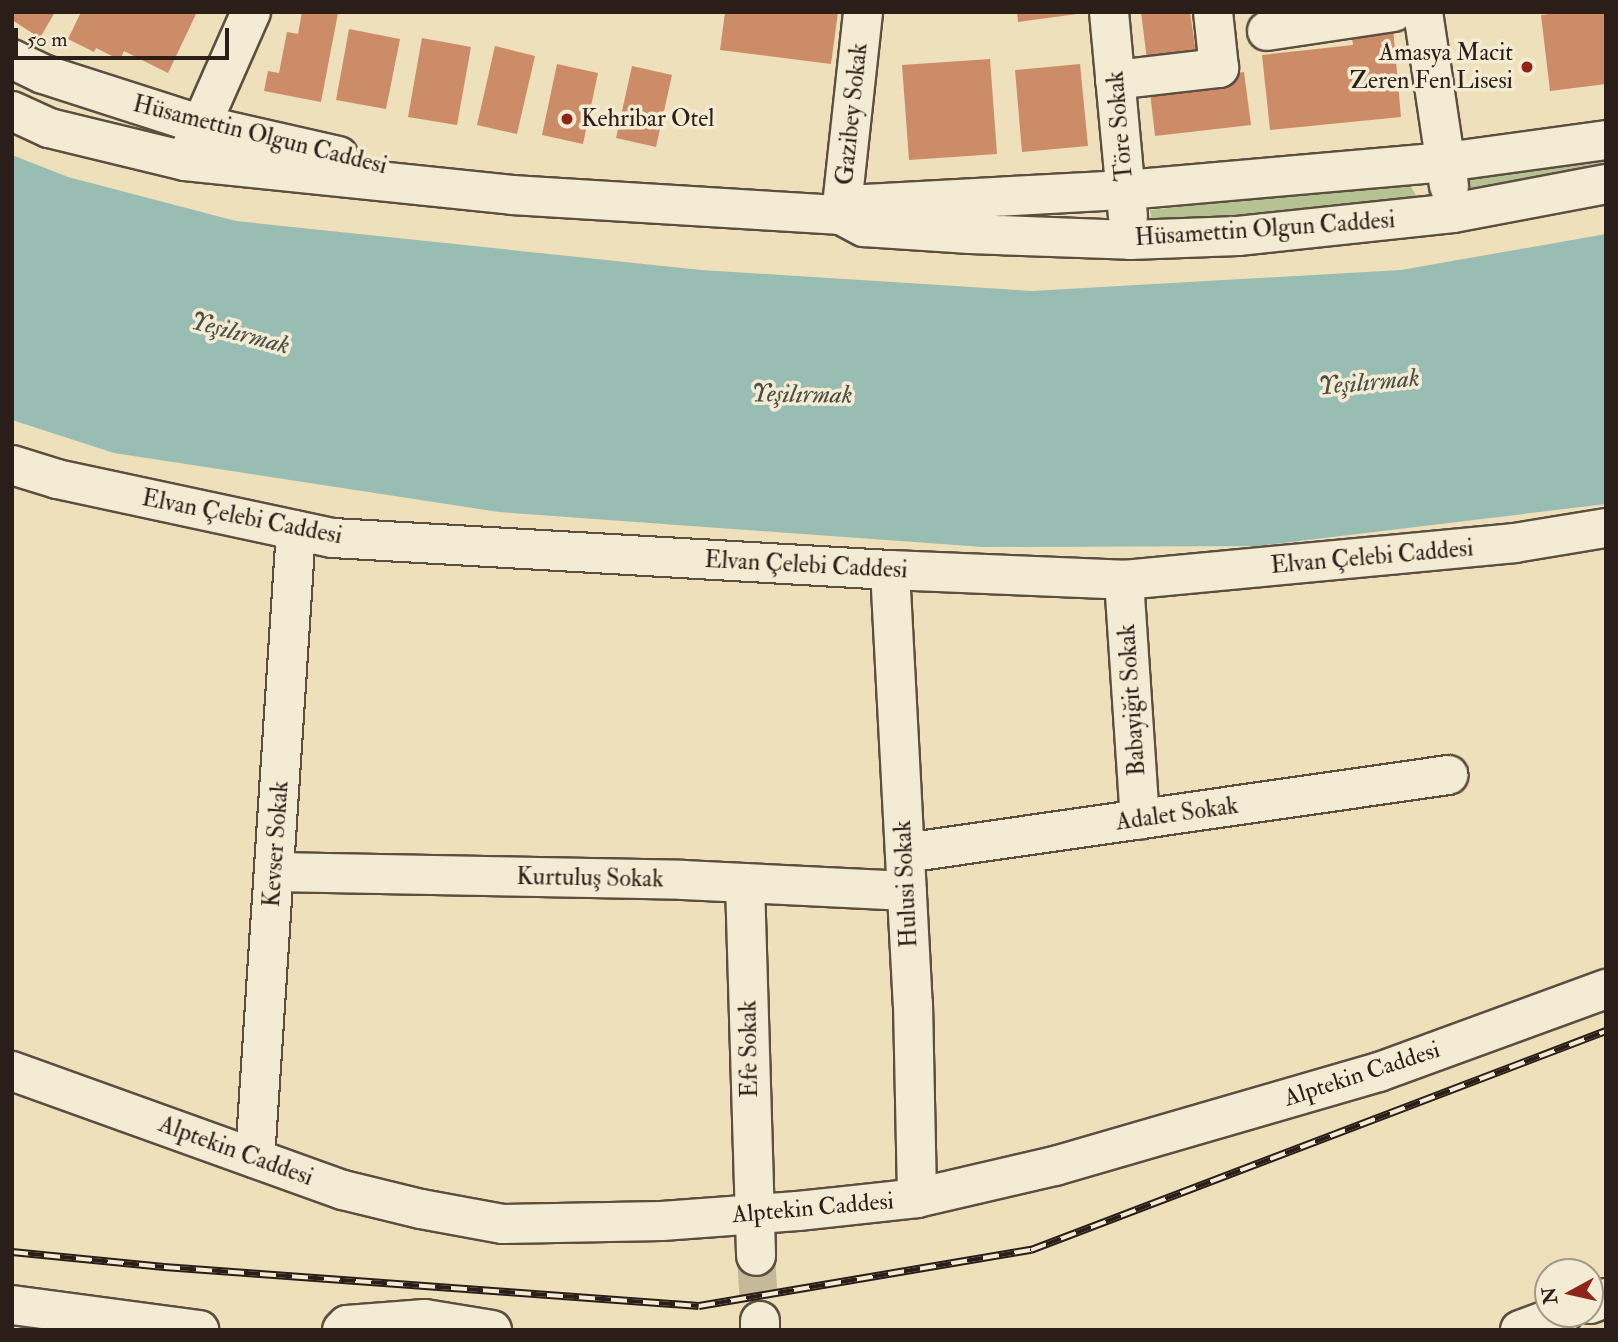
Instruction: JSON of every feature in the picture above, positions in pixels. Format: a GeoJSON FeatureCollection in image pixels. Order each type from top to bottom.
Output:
{"type":"FeatureCollection","features":[{"type":"Feature","properties":{"kind":"street"},"geometry":{"type":"LineString","coordinates":[[185,161],[251,12]]}},
{"type":"Feature","properties":{"kind":"street","name":"Gazibey Sokak"},"geometry":{"type":"LineString","coordinates":[[841,215],[863,12]]}},
{"type":"Feature","properties":{"kind":"street","name":"Töre Sokak"},"geometry":{"type":"LineString","coordinates":[[1109,12],[1130,240]]}},
{"type":"Feature","properties":{"kind":"street"},"geometry":{"type":"LineString","coordinates":[[1115,80],[1219,68],[1213,12]]}},
{"type":"Feature","properties":{"kind":"street"},"geometry":{"type":"LineString","coordinates":[[1267,31],[1394,12]]}},
{"type":"Feature","properties":{"kind":"street"},"geometry":{"type":"LineString","coordinates":[[1423,12],[1453,213]]}},
{"type":"Feature","properties":{"kind":"street","name":"Hüsamettin Olgun Caddesi"},"geometry":{"type":"LineString","coordinates":[[12,59],[43,74],[202,125],[512,195]]}},
{"type":"Feature","properties":{"kind":"street","name":"Hüsamettin Olgun Caddesi"},"geometry":{"type":"LineString","coordinates":[[12,111],[48,128],[185,161],[512,195],[841,215],[864,227],[1130,240],[1238,236],[1453,213],[1606,184]]}},
{"type":"Feature","properties":{"kind":"street","name":"Hüsamettin Olgun Caddesi"},"geometry":{"type":"LineString","coordinates":[[841,215],[865,204],[1126,190],[1446,162],[1606,140]]}},
{"type":"Feature","properties":{"kind":"street","name":"Elvan Çelebi Caddesi"},"geometry":{"type":"LineString","coordinates":[[12,465],[57,479],[333,538],[890,570],[1124,580],[1515,543],[1606,528]]}},
{"type":"Feature","properties":{"kind":"street","name":"Kevser Sokak"},"geometry":{"type":"LineString","coordinates":[[255,1158],[296,530]]}},
{"type":"Feature","properties":{"kind":"street","name":"Hulusi Sokak"},"geometry":{"type":"LineString","coordinates":[[890,570],[907,891],[917,1198]]}},
{"type":"Feature","properties":{"kind":"street","name":"Babayiğit Sokak"},"geometry":{"type":"LineString","coordinates":[[1124,580],[1140,819]]}},
{"type":"Feature","properties":{"kind":"street","name":"Adalet Sokak"},"geometry":{"type":"LineString","coordinates":[[905,853],[1448,775]]}},
{"type":"Feature","properties":{"kind":"street","name":"Kurtuluş Sokak"},"geometry":{"type":"LineString","coordinates":[[274,872],[745,883],[907,891]]}},
{"type":"Feature","properties":{"kind":"street","name":"Efe Sokak"},"geometry":{"type":"LineString","coordinates":[[745,883],[755,1256]]}},
{"type":"Feature","properties":{"kind":"street","name":"Alptekin Caddesi"},"geometry":{"type":"LineString","coordinates":[[12,1071],[343,1190],[503,1224],[662,1221],[917,1198],[1055,1166],[1379,1072],[1606,989]]}},
{"type":"Feature","properties":{"kind":"street"},"geometry":{"type":"LineString","coordinates":[[12,1305],[199,1330]]}},
{"type":"Feature","properties":{"kind":"street"},"geometry":{"type":"LineString","coordinates":[[342,1330],[347,1325],[425,1319],[492,1330]]}},
{"type":"Feature","properties":{"kind":"green space"},"geometry":{"type":"Polygon","coordinates":[[[1606,157],[1606,168],[1472,193],[1465,185],[1469,176],[1606,157]]]}},
{"type":"Feature","properties":{"kind":"green space"},"geometry":{"type":"Polygon","coordinates":[[[1408,182],[1416,195],[1412,205],[1152,228],[1150,210],[1408,182]]]}},
{"type":"Feature","properties":{"kind":"water","name":"Yeşilırmak"},"geometry":{"type":"Polygon","coordinates":[[[12,155],[68,177],[236,221],[701,270],[1032,291],[1401,270],[1606,234],[1606,504],[1257,546],[983,547],[499,512],[114,453],[12,420],[12,155]]]}},
{"type":"Feature","properties":{"kind":"building"},"geometry":{"type":"Polygon","coordinates":[[[12,12],[55,12],[40,38],[12,20],[12,12]]]}},
{"type":"Feature","properties":{"kind":"building"},"geometry":{"type":"Polygon","coordinates":[[[81,12],[197,12],[168,73],[124,51],[120,60],[96,48],[94,52],[68,39],[81,12]]]}},
{"type":"Feature","properties":{"kind":"building"},"geometry":{"type":"Polygon","coordinates":[[[302,12],[338,13],[321,102],[264,91],[268,71],[279,73],[287,32],[298,34],[302,12]]]}},
{"type":"Feature","properties":{"kind":"building"},"geometry":{"type":"Polygon","coordinates":[[[725,12],[838,12],[831,64],[720,50],[725,12]]]}},
{"type":"Feature","properties":{"kind":"building"},"geometry":{"type":"Polygon","coordinates":[[[1017,12],[1077,12],[1077,14],[1018,22],[1017,12]]]}},
{"type":"Feature","properties":{"kind":"building"},"geometry":{"type":"Polygon","coordinates":[[[1141,12],[1190,12],[1196,53],[1147,60],[1141,12]]]}},
{"type":"Feature","properties":{"kind":"building"},"geometry":{"type":"Polygon","coordinates":[[[1606,12],[1606,84],[1550,91],[1541,15],[1606,12]]]}},
{"type":"Feature","properties":{"kind":"building"},"geometry":{"type":"Polygon","coordinates":[[[1393,28],[1401,117],[1270,130],[1262,55],[1353,45],[1351,32],[1393,28]]]}},
{"type":"Feature","properties":{"kind":"building"},"geometry":{"type":"Polygon","coordinates":[[[349,29],[400,39],[386,109],[336,100],[349,29]]]}},
{"type":"Feature","properties":{"kind":"building"},"geometry":{"type":"Polygon","coordinates":[[[422,38],[471,47],[457,125],[408,117],[422,38]]]}},
{"type":"Feature","properties":{"kind":"building"},"geometry":{"type":"Polygon","coordinates":[[[495,46],[535,56],[517,134],[477,125],[495,46]]]}},
{"type":"Feature","properties":{"kind":"building"},"geometry":{"type":"Polygon","coordinates":[[[990,59],[997,154],[909,160],[902,65],[990,59]]]}},
{"type":"Feature","properties":{"kind":"building","name":"Kehribar Otel"},"geometry":{"type":"Polygon","coordinates":[[[557,64],[598,73],[583,144],[542,135],[557,64]]]}},
{"type":"Feature","properties":{"kind":"building"},"geometry":{"type":"Polygon","coordinates":[[[1080,64],[1088,146],[1022,152],[1015,70],[1080,64]]]}},
{"type":"Feature","properties":{"kind":"building"},"geometry":{"type":"Polygon","coordinates":[[[632,66],[672,75],[656,147],[616,138],[632,66]]]}},
{"type":"Feature","properties":{"kind":"building"},"geometry":{"type":"Polygon","coordinates":[[[1244,72],[1251,125],[1155,136],[1149,83],[1244,72]]]}},
{"type":"Feature","properties":{"kind":"tunnel"},"geometry":{"type":"LineString","coordinates":[[756,1256],[760,1321]]}},
{"type":"Feature","properties":{"kind":"railway"},"geometry":{"type":"LineString","coordinates":[[12,1252],[164,1267],[699,1306],[1031,1250],[1606,1031]]}},
{"type":"Feature","properties":{"kind":"place","name":"Amasya Macit Zeren Fen Lisesi"},"geometry":{"type":"Point","coordinates":[1527,67]}},
{"type":"Feature","properties":{"kind":"place","name":"Kehribar Otel"},"geometry":{"type":"Point","coordinates":[567,119]}}]}
